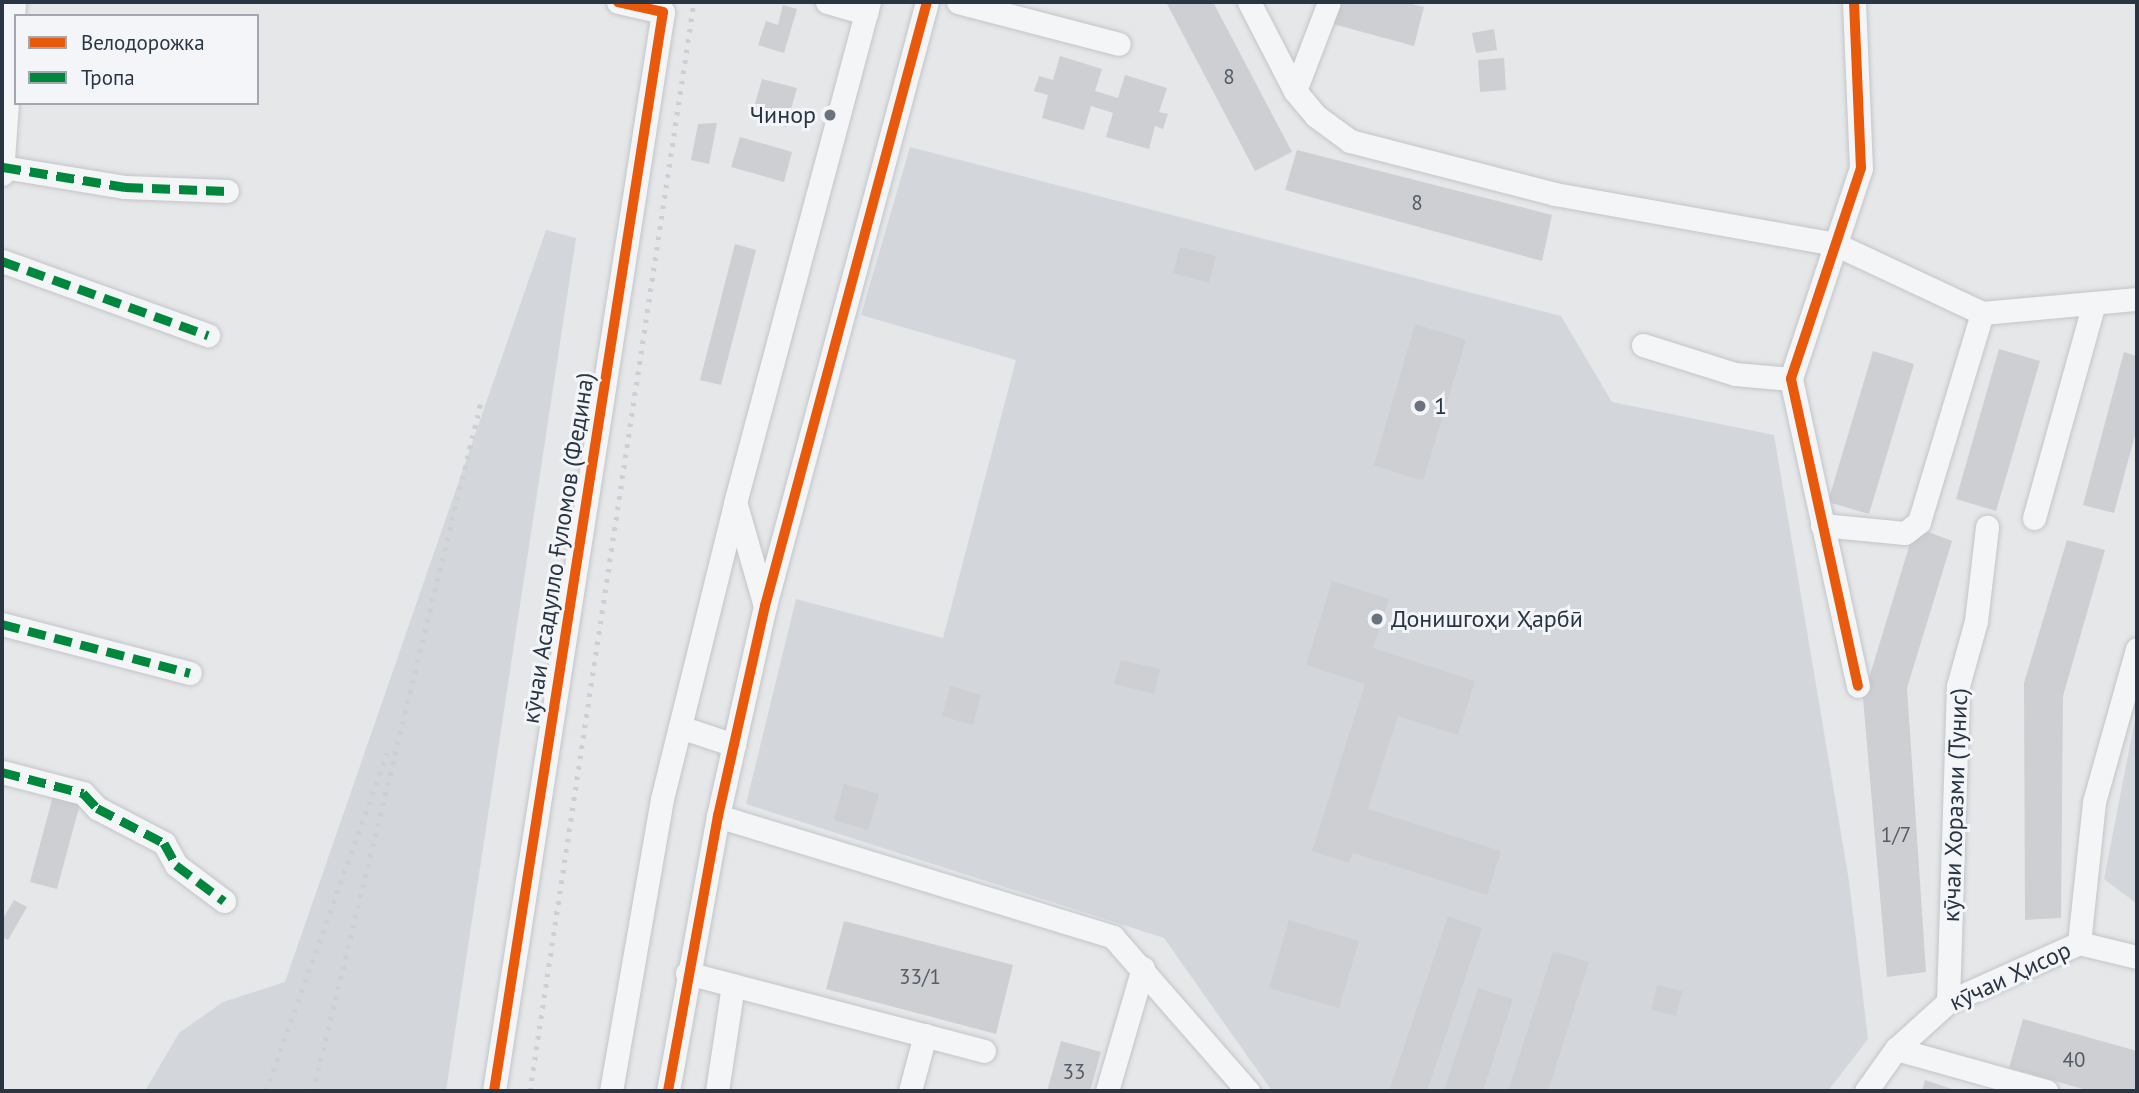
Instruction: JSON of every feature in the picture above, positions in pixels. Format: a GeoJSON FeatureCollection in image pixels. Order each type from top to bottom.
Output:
{"type":"FeatureCollection","features":[{"type":"Feature","properties":{"kind":"street"},"geometry":{"type":"LineString","coordinates":[[2,174],[14,2]]}},
{"type":"Feature","properties":{"kind":"street","name":"кӯчаи Асадулло Ғуломов (Федина)"},"geometry":{"type":"LineString","coordinates":[[494,1091],[663,12],[618,2]]}},
{"type":"Feature","properties":{"kind":"street"},"geometry":{"type":"LineString","coordinates":[[611,1091],[660,813],[680,727],[735,503],[867,8],[827,2]]}},
{"type":"Feature","properties":{"kind":"street"},"geometry":{"type":"LineString","coordinates":[[668,1091],[687,973],[718,816],[765,606],[927,2]]}},
{"type":"Feature","properties":{"kind":"street"},"geometry":{"type":"LineString","coordinates":[[958,2],[1119,44]]}},
{"type":"Feature","properties":{"kind":"street"},"geometry":{"type":"LineString","coordinates":[[1250,2],[1295,91],[1315,116],[1350,141],[1555,194],[1835,244],[1982,313],[2137,299]]}},
{"type":"Feature","properties":{"kind":"street"},"geometry":{"type":"LineString","coordinates":[[1295,91],[1329,2]]}},
{"type":"Feature","properties":{"kind":"street"},"geometry":{"type":"LineString","coordinates":[[1854,2],[1861,168],[1790,379],[1858,686]]}},
{"type":"Feature","properties":{"kind":"street"},"geometry":{"type":"LineString","coordinates":[[2,167],[125,187],[227,191]]}},
{"type":"Feature","properties":{"kind":"street"},"geometry":{"type":"LineString","coordinates":[[2,261],[208,335]]}},
{"type":"Feature","properties":{"kind":"street"},"geometry":{"type":"LineString","coordinates":[[2034,519],[2094,303]]}},
{"type":"Feature","properties":{"kind":"street"},"geometry":{"type":"LineString","coordinates":[[1822,525],[1905,533],[1919,522],[1982,313]]}},
{"type":"Feature","properties":{"kind":"street"},"geometry":{"type":"LineString","coordinates":[[1643,345],[1735,374],[1790,379]]}},
{"type":"Feature","properties":{"kind":"street"},"geometry":{"type":"LineString","coordinates":[[735,503],[765,606]]}},
{"type":"Feature","properties":{"kind":"street","name":"кӯчаи Хоразми (Тунис)"},"geometry":{"type":"LineString","coordinates":[[1948,1002],[1958,685],[1976,621],[1987,527]]}},
{"type":"Feature","properties":{"kind":"street"},"geometry":{"type":"LineString","coordinates":[[2,624],[190,673]]}},
{"type":"Feature","properties":{"kind":"street"},"geometry":{"type":"LineString","coordinates":[[2079,943],[2094,802],[2137,649]]}},
{"type":"Feature","properties":{"kind":"street"},"geometry":{"type":"LineString","coordinates":[[680,727],[734,745]]}},
{"type":"Feature","properties":{"kind":"street"},"geometry":{"type":"LineString","coordinates":[[2,772],[83,793],[97,808],[164,843],[176,865],[224,901]]}},
{"type":"Feature","properties":{"kind":"street"},"geometry":{"type":"LineString","coordinates":[[718,816],[1114,937],[1143,968],[1240,1087]]}},
{"type":"Feature","properties":{"kind":"street","name":"кӯчаи Ҳисор"},"geometry":{"type":"LineString","coordinates":[[1866,1091],[1896,1049],[1948,1002],[2079,943],[2137,957]]}},
{"type":"Feature","properties":{"kind":"street"},"geometry":{"type":"LineString","coordinates":[[1107,1091],[1143,968]]}},
{"type":"Feature","properties":{"kind":"street"},"geometry":{"type":"LineString","coordinates":[[687,973],[984,1051]]}},
{"type":"Feature","properties":{"kind":"street"},"geometry":{"type":"LineString","coordinates":[[717,1091],[733,985]]}},
{"type":"Feature","properties":{"kind":"street"},"geometry":{"type":"LineString","coordinates":[[910,1091],[925,1035]]}},
{"type":"Feature","properties":{"kind":"street"},"geometry":{"type":"LineString","coordinates":[[1896,1049],[2046,1091]]}},
{"type":"Feature","properties":{"kind":"shaded area","name":"Донишгоҳи Ҳарбӣ"},"geometry":{"type":"Polygon","coordinates":[[[910,147],[1561,316],[1612,402],[1774,435],[1849,881],[1868,1039],[1828,1091],[1272,1091],[1164,938],[746,804],[796,599],[943,638],[1016,360],[861,315],[910,147]]]}},
{"type":"Feature","properties":{"kind":"shaded area"},"geometry":{"type":"Polygon","coordinates":[[[546,230],[576,238],[446,1091],[145,1091],[179,1033],[223,1002],[285,982],[546,230]]]}},
{"type":"Feature","properties":{"kind":"shaded area"},"geometry":{"type":"Polygon","coordinates":[[[2137,709],[2137,904],[2104,879],[2137,709]]]}},
{"type":"Feature","properties":{"kind":"building"},"geometry":{"type":"Polygon","coordinates":[[[1166,2],[1213,2],[1292,152],[1255,171],[1166,2]]]}},
{"type":"Feature","properties":{"kind":"building"},"geometry":{"type":"Polygon","coordinates":[[[1339,2],[1404,2],[1424,7],[1414,46],[1333,24],[1339,2]]]}},
{"type":"Feature","properties":{"kind":"building"},"geometry":{"type":"Polygon","coordinates":[[[783,5],[797,9],[784,53],[758,45],[766,21],[778,25],[783,5]]]}},
{"type":"Feature","properties":{"kind":"building"},"geometry":{"type":"Polygon","coordinates":[[[1494,29],[1497,50],[1476,53],[1472,33],[1494,29]]]}},
{"type":"Feature","properties":{"kind":"building"},"geometry":{"type":"Polygon","coordinates":[[[1060,56],[1102,69],[1095,91],[1118,98],[1125,75],[1167,88],[1159,112],[1168,114],[1163,129],[1155,126],[1149,149],[1106,137],[1113,113],[1091,106],[1084,130],[1042,118],[1048,95],[1034,91],[1039,76],[1053,80],[1060,56]]]}},
{"type":"Feature","properties":{"kind":"building"},"geometry":{"type":"Polygon","coordinates":[[[1504,58],[1506,90],[1480,92],[1478,60],[1504,58]]]}},
{"type":"Feature","properties":{"kind":"building"},"geometry":{"type":"Polygon","coordinates":[[[762,79],[797,88],[786,127],[769,122],[772,112],[754,107],[762,79]]]}},
{"type":"Feature","properties":{"kind":"building"},"geometry":{"type":"Polygon","coordinates":[[[717,123],[709,164],[691,160],[698,124],[717,123]]]}},
{"type":"Feature","properties":{"kind":"building"},"geometry":{"type":"Polygon","coordinates":[[[740,137],[792,152],[784,182],[731,167],[740,137]]]}},
{"type":"Feature","properties":{"kind":"building"},"geometry":{"type":"Polygon","coordinates":[[[1297,150],[1552,215],[1542,261],[1285,190],[1297,150]]]}},
{"type":"Feature","properties":{"kind":"building"},"geometry":{"type":"Polygon","coordinates":[[[735,244],[756,250],[721,385],[700,380],[735,244]]]}},
{"type":"Feature","properties":{"kind":"building"},"geometry":{"type":"Polygon","coordinates":[[[1180,247],[1216,256],[1209,283],[1173,273],[1180,247]]]}},
{"type":"Feature","properties":{"kind":"building"},"geometry":{"type":"Polygon","coordinates":[[[1415,324],[1466,340],[1423,481],[1374,465],[1415,324]]]}},
{"type":"Feature","properties":{"kind":"building"},"geometry":{"type":"Polygon","coordinates":[[[1999,349],[2040,361],[1996,511],[1956,499],[1999,349]]]}},
{"type":"Feature","properties":{"kind":"building"},"geometry":{"type":"Polygon","coordinates":[[[1873,351],[1914,364],[1869,514],[1828,502],[1873,351]]]}},
{"type":"Feature","properties":{"kind":"building"},"geometry":{"type":"Polygon","coordinates":[[[2124,352],[2137,356],[2137,428],[2114,513],[2083,505],[2124,352]]]}},
{"type":"Feature","properties":{"kind":"building"},"geometry":{"type":"Polygon","coordinates":[[[1915,527],[1952,541],[1907,688],[1926,972],[1887,977],[1863,698],[1915,527]]]}},
{"type":"Feature","properties":{"kind":"building"},"geometry":{"type":"Polygon","coordinates":[[[2067,540],[2105,550],[2063,696],[2061,918],[2025,920],[2024,683],[2067,540]]]}},
{"type":"Feature","properties":{"kind":"building"},"geometry":{"type":"Polygon","coordinates":[[[1332,581],[1389,599],[1373,648],[1475,681],[1458,735],[1398,716],[1368,809],[1501,851],[1487,895],[1353,853],[1349,863],[1312,851],[1365,684],[1306,665],[1332,581]]]}},
{"type":"Feature","properties":{"kind":"building"},"geometry":{"type":"Polygon","coordinates":[[[1121,660],[1160,669],[1154,694],[1114,684],[1121,660]]]}},
{"type":"Feature","properties":{"kind":"building"},"geometry":{"type":"Polygon","coordinates":[[[950,686],[981,695],[973,725],[942,716],[950,686]]]}},
{"type":"Feature","properties":{"kind":"building"},"geometry":{"type":"Polygon","coordinates":[[[844,784],[879,794],[868,830],[834,820],[844,784]]]}},
{"type":"Feature","properties":{"kind":"building"},"geometry":{"type":"Polygon","coordinates":[[[54,792],[81,800],[57,889],[30,882],[54,792]]]}},
{"type":"Feature","properties":{"kind":"building"},"geometry":{"type":"Polygon","coordinates":[[[14,900],[27,907],[8,940],[2,937],[2,920],[14,900]]]}},
{"type":"Feature","properties":{"kind":"building"},"geometry":{"type":"Polygon","coordinates":[[[1448,916],[1482,928],[1427,1091],[1389,1091],[1448,916]]]}},
{"type":"Feature","properties":{"kind":"building"},"geometry":{"type":"Polygon","coordinates":[[[1289,920],[1359,941],[1339,1008],[1269,988],[1289,920]]]}},
{"type":"Feature","properties":{"kind":"building"},"geometry":{"type":"Polygon","coordinates":[[[844,921],[1013,965],[996,1034],[826,989],[844,921]]]}},
{"type":"Feature","properties":{"kind":"building"},"geometry":{"type":"Polygon","coordinates":[[[1553,951],[1589,962],[1548,1091],[1508,1091],[1553,951]]]}},
{"type":"Feature","properties":{"kind":"building"},"geometry":{"type":"Polygon","coordinates":[[[1657,985],[1682,991],[1676,1016],[1651,1010],[1657,985]]]}},
{"type":"Feature","properties":{"kind":"building"},"geometry":{"type":"Polygon","coordinates":[[[1478,988],[1513,999],[1483,1091],[1444,1091],[1478,988]]]}},
{"type":"Feature","properties":{"kind":"building"},"geometry":{"type":"Polygon","coordinates":[[[2023,1019],[2137,1051],[2137,1091],[2090,1091],[2009,1068],[2023,1019]]]}},
{"type":"Feature","properties":{"kind":"building"},"geometry":{"type":"Polygon","coordinates":[[[1061,1041],[1101,1052],[1090,1091],[1047,1091],[1061,1041]]]}},
{"type":"Feature","properties":{"kind":"building"},"geometry":{"type":"Polygon","coordinates":[[[1925,1080],[1958,1091],[1922,1091],[1925,1080]]]}},
{"type":"Feature","properties":{"kind":"railway"},"geometry":{"type":"LineString","coordinates":[[530,1091],[694,2]]}},
{"type":"Feature","properties":{"kind":"railway"},"geometry":{"type":"LineString","coordinates":[[313,1091],[481,402]]}},
{"type":"Feature","properties":{"kind":"railway"},"geometry":{"type":"LineString","coordinates":[[266,1091],[387,753]]}},
{"type":"Feature","properties":{"kind":"marked path"},"geometry":{"type":"LineString","coordinates":[[3,167],[125,187],[227,191]]}},
{"type":"Feature","properties":{"kind":"marked path"},"geometry":{"type":"LineString","coordinates":[[2,261],[208,335]]}},
{"type":"Feature","properties":{"kind":"marked path"},"geometry":{"type":"LineString","coordinates":[[2,624],[190,673]]}},
{"type":"Feature","properties":{"kind":"marked path"},"geometry":{"type":"LineString","coordinates":[[2,772],[83,793],[97,808],[164,843],[176,865],[224,901]]}},
{"type":"Feature","properties":{"kind":"cycle path"},"geometry":{"type":"LineString","coordinates":[[494,1091],[663,12],[618,2]]}},
{"type":"Feature","properties":{"kind":"cycle path"},"geometry":{"type":"LineString","coordinates":[[668,1091],[718,816],[765,606],[927,2]]}},
{"type":"Feature","properties":{"kind":"cycle path"},"geometry":{"type":"LineString","coordinates":[[1854,2],[1861,168],[1791,379],[1858,686]]}},
{"type":"Feature","properties":{"kind":"place","name":"Чинор"},"geometry":{"type":"Point","coordinates":[830,115]}},
{"type":"Feature","properties":{"kind":"place","name":"1"},"geometry":{"type":"Point","coordinates":[1420,406]}},
{"type":"Feature","properties":{"kind":"place","name":"Донишгоҳи Ҳарбӣ"},"geometry":{"type":"Point","coordinates":[1377,619]}}]}
